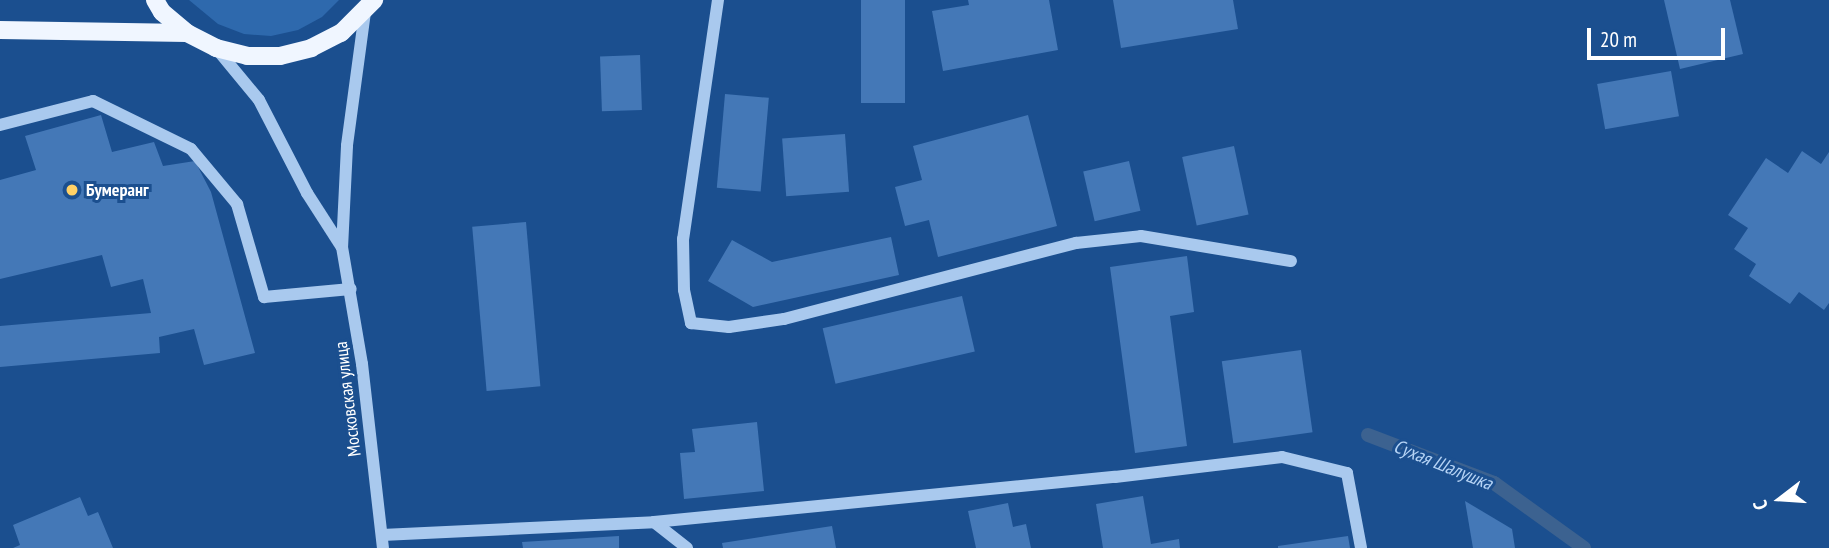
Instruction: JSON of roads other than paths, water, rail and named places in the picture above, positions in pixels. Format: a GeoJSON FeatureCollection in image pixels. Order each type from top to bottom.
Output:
{"type":"FeatureCollection","features":[{"type":"Feature","properties":{"kind":"main road"},"geometry":{"type":"LineString","coordinates":[[155,0],[162,12],[187,33],[216,48],[247,56],[280,56],[312,48],[341,33],[369,6]]}},
{"type":"Feature","properties":{"kind":"main road"},"geometry":{"type":"LineString","coordinates":[[0,30],[187,33]]}},
{"type":"Feature","properties":{"kind":"street"},"geometry":{"type":"LineString","coordinates":[[719,0],[683,239],[684,290],[691,323],[729,327],[784,319],[1076,243],[1141,236],[1291,261]]}},
{"type":"Feature","properties":{"kind":"street"},"geometry":{"type":"LineString","coordinates":[[342,247],[347,146],[369,6]]}},
{"type":"Feature","properties":{"kind":"street"},"geometry":{"type":"LineString","coordinates":[[216,48],[259,100],[307,193],[342,247]]}},
{"type":"Feature","properties":{"kind":"street"},"geometry":{"type":"LineString","coordinates":[[0,125],[93,101],[191,149],[237,204],[264,297],[351,289]]}},
{"type":"Feature","properties":{"kind":"street","name":"Московская улица"},"geometry":{"type":"LineString","coordinates":[[342,247],[351,289],[383,541]]}},
{"type":"Feature","properties":{"kind":"street"},"geometry":{"type":"LineString","coordinates":[[383,541],[654,522],[1115,477],[1282,457],[1347,473],[1361,548]]}},
{"type":"Feature","properties":{"kind":"street"},"geometry":{"type":"LineString","coordinates":[[654,522],[687,548]]}},
{"type":"Feature","properties":{"kind":"waterway","name":"Сухая Шалушка"},"geometry":{"type":"LineString","coordinates":[[1368,435],[1494,483],[1584,548]]}},
{"type":"Feature","properties":{"kind":"place","name":"Бумеранг"},"geometry":{"type":"Point","coordinates":[72,190]}}]}
